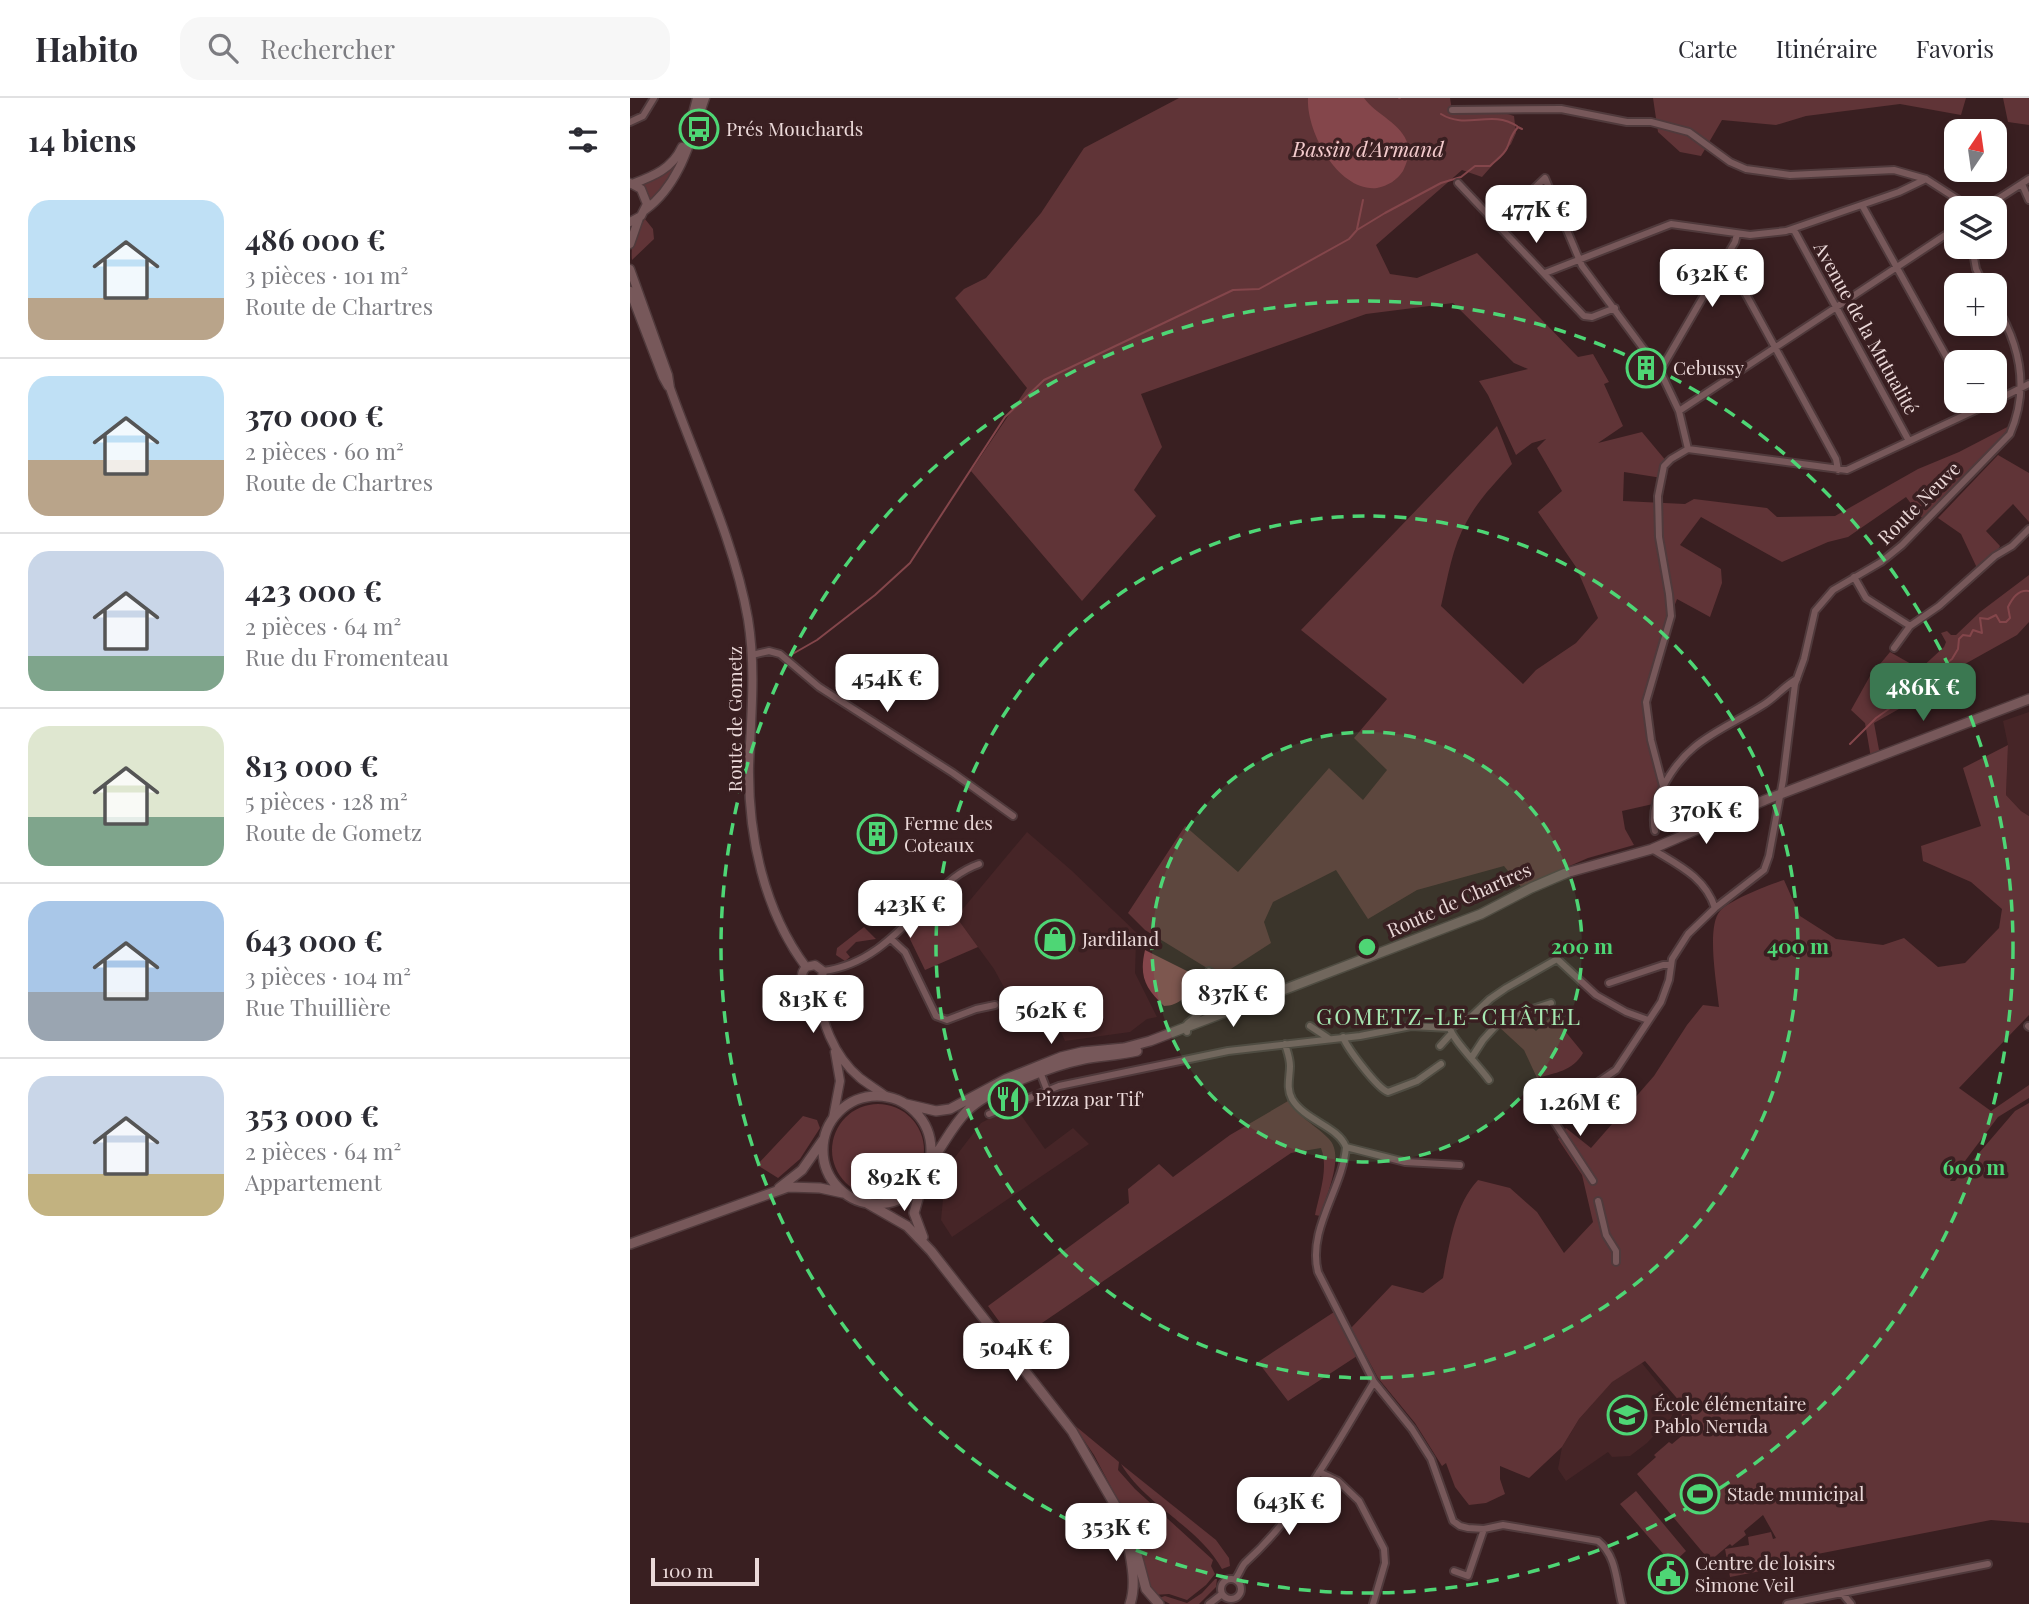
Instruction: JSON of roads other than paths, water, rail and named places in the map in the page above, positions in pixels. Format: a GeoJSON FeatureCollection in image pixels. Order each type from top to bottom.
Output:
{"type":"FeatureCollection","features":[{"type":"Feature","properties":{"kind":"main road","name":"Route de Chartres"},"geometry":{"type":"LineString","coordinates":[[906,1104],[930,1110],[950,1109],[1006,1079],[1086,1059],[1138,1051],[1481,914],[1566,873],[1652,849],[2029,699]]}},
{"type":"Feature","properties":{"kind":"main road","name":"Route de Chartres"},"geometry":{"type":"LineString","coordinates":[[1779,798],[2029,705]]}},
{"type":"Feature","properties":{"kind":"main road","name":"Route de Chartres"},"geometry":{"type":"LineString","coordinates":[[930,1163],[955,1125],[973,1105],[1039,1070]]}},
{"type":"Feature","properties":{"kind":"main road"},"geometry":{"type":"LineString","coordinates":[[771,1192],[802,1170],[824,1138],[833,1118],[844,1107],[872,1096],[887,1097],[906,1104],[918,1114],[931,1140],[930,1163],[914,1213],[918,1228],[930,1251]]}},
{"type":"Feature","properties":{"kind":"main road"},"geometry":{"type":"LineString","coordinates":[[824,1138],[823,1153],[827,1168],[834,1182],[845,1193]]}},
{"type":"Feature","properties":{"kind":"main road"},"geometry":{"type":"LineString","coordinates":[[865,1202],[880,1204],[895,1201],[909,1194],[924,1177]]}},
{"type":"Feature","properties":{"kind":"main road"},"geometry":{"type":"LineString","coordinates":[[630,1244],[771,1192],[802,1186],[845,1193],[907,1226],[930,1251],[1072,1431],[1098,1472],[1126,1526],[1137,1553],[1146,1589],[1159,1604]]}},
{"type":"Feature","properties":{"kind":"main road"},"geometry":{"type":"LineString","coordinates":[[1126,1526],[1132,1572],[1130,1604]]}},
{"type":"Feature","properties":{"kind":"street"},"geometry":{"type":"LineString","coordinates":[[630,122],[643,116],[654,98]]}},
{"type":"Feature","properties":{"kind":"street"},"geometry":{"type":"LineString","coordinates":[[631,183],[657,174],[677,157],[691,125],[697,98]]}},
{"type":"Feature","properties":{"kind":"street"},"geometry":{"type":"LineString","coordinates":[[630,244],[634,220],[665,193],[673,180],[705,98]]}},
{"type":"Feature","properties":{"kind":"street"},"geometry":{"type":"LineString","coordinates":[[1452,110],[1561,109],[1627,122],[1651,122],[1689,132],[1730,162],[1765,173],[1790,175],[1894,170],[1926,179],[1952,196]]}},
{"type":"Feature","properties":{"kind":"street"},"geometry":{"type":"LineString","coordinates":[[1497,224],[1545,178],[1579,259],[1660,371],[1679,411],[1688,449]]}},
{"type":"Feature","properties":{"kind":"street"},"geometry":{"type":"LineString","coordinates":[[1545,273],[1671,224],[1737,234],[1794,230],[1926,179]]}},
{"type":"Feature","properties":{"kind":"street"},"geometry":{"type":"LineString","coordinates":[[2003,196],[2029,179]]}},
{"type":"Feature","properties":{"kind":"street"},"geometry":{"type":"LineString","coordinates":[[631,183],[645,194],[645,210]]}},
{"type":"Feature","properties":{"kind":"street"},"geometry":{"type":"LineString","coordinates":[[1458,183],[1584,316],[1592,317],[1615,308]]}},
{"type":"Feature","properties":{"kind":"street"},"geometry":{"type":"LineString","coordinates":[[2022,184],[2029,200]]}},
{"type":"Feature","properties":{"kind":"street"},"geometry":{"type":"LineString","coordinates":[[1863,205],[1944,351]]}},
{"type":"Feature","properties":{"kind":"street","name":"Avenue de la Mutualité"},"geometry":{"type":"LineString","coordinates":[[1794,230],[1909,440]]}},
{"type":"Feature","properties":{"kind":"street"},"geometry":{"type":"LineString","coordinates":[[1660,371],[1737,234]]}},
{"type":"Feature","properties":{"kind":"street"},"geometry":{"type":"LineString","coordinates":[[1679,411],[1944,236]]}},
{"type":"Feature","properties":{"kind":"street"},"geometry":{"type":"LineString","coordinates":[[1724,260],[1731,267],[1836,459],[1838,470]]}},
{"type":"Feature","properties":{"kind":"street","name":"Route de Gometz"},"geometry":{"type":"LineString","coordinates":[[630,269],[668,375],[670,388],[732,556],[748,619],[753,690],[749,768],[755,835],[772,907],[785,935],[806,967]]}},
{"type":"Feature","properties":{"kind":"street","name":"Route de Gometz"},"geometry":{"type":"LineString","coordinates":[[630,291],[663,377],[670,388]]}},
{"type":"Feature","properties":{"kind":"street","name":"Route Neuve"},"geometry":{"type":"LineString","coordinates":[[1671,962],[1688,934],[1715,908],[1763,870],[1769,856],[1797,679],[1815,611],[1833,590],[1881,562],[1902,545],[2010,434],[2025,411],[2029,384],[2027,369],[2021,350],[2007,325]]}},
{"type":"Feature","properties":{"kind":"street"},"geometry":{"type":"LineString","coordinates":[[2007,395],[2029,384]]}},
{"type":"Feature","properties":{"kind":"street"},"geometry":{"type":"LineString","coordinates":[[1663,786],[1651,740],[1646,702],[1671,616],[1670,594],[1659,537],[1658,496],[1664,466],[1688,449],[1838,470],[1852,469],[1969,413]]}},
{"type":"Feature","properties":{"kind":"street"},"geometry":{"type":"LineString","coordinates":[[1894,648],[1910,626],[1939,606],[2029,529]]}},
{"type":"Feature","properties":{"kind":"street"},"geometry":{"type":"LineString","coordinates":[[1854,577],[1866,598],[1910,626]]}},
{"type":"Feature","properties":{"kind":"street"},"geometry":{"type":"LineString","coordinates":[[752,655],[769,651],[780,654],[819,687],[956,775],[1013,816]]}},
{"type":"Feature","properties":{"kind":"street"},"geometry":{"type":"LineString","coordinates":[[1655,831],[1655,806],[1663,786],[1680,758],[1719,729],[1772,700],[1797,679]]}},
{"type":"Feature","properties":{"kind":"street"},"geometry":{"type":"LineString","coordinates":[[1652,849],[1703,883],[1715,908]]}},
{"type":"Feature","properties":{"kind":"street"},"geometry":{"type":"LineString","coordinates":[[822,971],[854,964],[892,940],[955,876],[979,864]]}},
{"type":"Feature","properties":{"kind":"street"},"geometry":{"type":"LineString","coordinates":[[892,940],[905,952],[936,1016],[947,1020],[995,1005]]}},
{"type":"Feature","properties":{"kind":"street"},"geometry":{"type":"LineString","coordinates":[[1593,1181],[1541,1109],[1578,1096],[1616,1070],[1661,1002],[1669,980],[1671,962],[1666,952]]}},
{"type":"Feature","properties":{"kind":"street"},"geometry":{"type":"LineString","coordinates":[[1440,1046],[1450,1031],[1490,999],[1557,960],[1596,995],[1626,1012],[1648,1020]]}},
{"type":"Feature","properties":{"kind":"street"},"geometry":{"type":"LineString","coordinates":[[1609,983],[1671,962]]}},
{"type":"Feature","properties":{"kind":"street"},"geometry":{"type":"LineString","coordinates":[[815,965],[822,971],[823,978],[815,986],[808,985],[803,980],[802,973],[806,967],[815,965]]}},
{"type":"Feature","properties":{"kind":"street"},"geometry":{"type":"LineString","coordinates":[[1186,1030],[1214,999],[1217,979],[1209,971]]}},
{"type":"Feature","properties":{"kind":"street"},"geometry":{"type":"LineString","coordinates":[[815,986],[825,1027],[833,1046],[840,1081],[833,1118]]}},
{"type":"Feature","properties":{"kind":"street"},"geometry":{"type":"LineString","coordinates":[[1472,1057],[1502,1019],[1551,1003]]}},
{"type":"Feature","properties":{"kind":"street"},"geometry":{"type":"LineString","coordinates":[[989,1114],[1047,1090],[1098,1077],[1232,1051],[1421,1025],[1450,1031],[1489,1080]]}},
{"type":"Feature","properties":{"kind":"street"},"geometry":{"type":"LineString","coordinates":[[1310,1026],[1328,1038]]}},
{"type":"Feature","properties":{"kind":"street"},"geometry":{"type":"LineString","coordinates":[[1343,1037],[1372,1080],[1388,1092],[1417,1082],[1441,1064]]}},
{"type":"Feature","properties":{"kind":"street"},"geometry":{"type":"LineString","coordinates":[[1285,1044],[1290,1064],[1288,1087],[1292,1098],[1316,1123],[1337,1134],[1346,1147],[1405,1162],[1460,1165]]}},
{"type":"Feature","properties":{"kind":"street"},"geometry":{"type":"LineString","coordinates":[[833,1046],[859,1078],[887,1097]]}},
{"type":"Feature","properties":{"kind":"street"},"geometry":{"type":"LineString","coordinates":[[1039,1070],[1047,1090]]}},
{"type":"Feature","properties":{"kind":"street"},"geometry":{"type":"LineString","coordinates":[[1346,1147],[1320,1230],[1316,1263],[1322,1283],[1374,1382],[1412,1429],[1431,1459],[1453,1521],[1460,1526],[1484,1529],[1503,1525],[1598,1541],[1608,1549],[1622,1603]]}},
{"type":"Feature","properties":{"kind":"street"},"geometry":{"type":"LineString","coordinates":[[1598,1201],[1606,1235],[1616,1251],[1616,1262]]}},
{"type":"Feature","properties":{"kind":"street"},"geometry":{"type":"LineString","coordinates":[[1235,1579],[1244,1563],[1257,1554],[1319,1472],[1374,1382]]}},
{"type":"Feature","properties":{"kind":"street"},"geometry":{"type":"LineString","coordinates":[[1319,1472],[1338,1481],[1359,1502],[1384,1549],[1385,1563],[1373,1604]]}},
{"type":"Feature","properties":{"kind":"street"},"geometry":{"type":"LineString","coordinates":[[1454,1571],[1468,1576],[1484,1529]]}},
{"type":"Feature","properties":{"kind":"street"},"geometry":{"type":"LineString","coordinates":[[1787,1604],[1987,1564]]}},
{"type":"Feature","properties":{"kind":"street"},"geometry":{"type":"LineString","coordinates":[[1235,1579],[1241,1586],[1239,1595],[1230,1599],[1222,1594],[1221,1587],[1224,1581],[1235,1579]]}},
{"type":"Feature","properties":{"kind":"street"},"geometry":{"type":"LineString","coordinates":[[1842,1593],[1850,1604]]}},
{"type":"Feature","properties":{"kind":"street"},"geometry":{"type":"LineString","coordinates":[[1209,1604],[1222,1594]]}},
{"type":"Feature","properties":{"kind":"water","name":"Bassin d'Armand"},"geometry":{"type":"Polygon","coordinates":[[[1308,98],[1364,98],[1405,137],[1408,155],[1401,174],[1395,180],[1377,188],[1363,187],[1349,180],[1327,157],[1319,142],[1312,127],[1308,98]]]}},
{"type":"Feature","properties":{"kind":"water"},"geometry":{"type":"Polygon","coordinates":[[[1145,950],[1187,971],[1194,980],[1187,995],[1179,1002],[1164,1006],[1148,987],[1143,974],[1145,950]]]}},
{"type":"Feature","properties":{"kind":"waterway"},"geometry":{"type":"LineString","coordinates":[[1441,114],[1460,120],[1498,119],[1517,126]]}},
{"type":"Feature","properties":{"kind":"waterway"},"geometry":{"type":"LineString","coordinates":[[789,656],[817,640],[875,595],[910,563],[1005,417],[1044,380],[1233,290],[1259,289],[1349,239],[1357,230],[1385,213],[1441,183],[1461,177],[1475,166],[1490,166],[1506,151],[1518,127],[1522,129]]}},
{"type":"Feature","properties":{"kind":"waterway"},"geometry":{"type":"LineString","coordinates":[[1357,229],[1363,200]]}},
{"type":"Feature","properties":{"kind":"waterway"},"geometry":{"type":"LineString","coordinates":[[1850,744],[1876,718],[1893,706],[1899,690],[1908,683],[1927,678],[1952,659],[1963,635],[1970,636],[1973,630],[1982,633],[1980,618],[1988,619],[1996,615],[2000,622],[2006,622],[2010,618],[2008,607],[2014,598],[2019,593],[2029,591]]}},
{"type":"Feature","properties":{"kind":"place","name":"Prés Mouchards"},"geometry":{"type":"Point","coordinates":[699,129]}},
{"type":"Feature","properties":{"kind":"place","name":"Cebussy"},"geometry":{"type":"Point","coordinates":[1646,368]}},
{"type":"Feature","properties":{"kind":"place","name":"Ferme des Coteaux"},"geometry":{"type":"Point","coordinates":[877,834]}},
{"type":"Feature","properties":{"kind":"place","name":"Jardiland"},"geometry":{"type":"Point","coordinates":[1055,939]}},
{"type":"Feature","properties":{"kind":"place","name":"Pizza par Tif'"},"geometry":{"type":"Point","coordinates":[1008,1099]}},
{"type":"Feature","properties":{"kind":"place","name":"École élémentaire Pablo Neruda"},"geometry":{"type":"Point","coordinates":[1627,1415]}},
{"type":"Feature","properties":{"kind":"place","name":"Stade municipal"},"geometry":{"type":"Point","coordinates":[1700,1494]}},
{"type":"Feature","properties":{"kind":"place","name":"Centre de loisirs Simone Veil"},"geometry":{"type":"Point","coordinates":[1668,1574]}},
{"type":"Feature","properties":{"kind":"district","name":"GOMETZ-LE-CHÂTEL"},"geometry":{"type":"Point","coordinates":[1449,1017]}}]}
